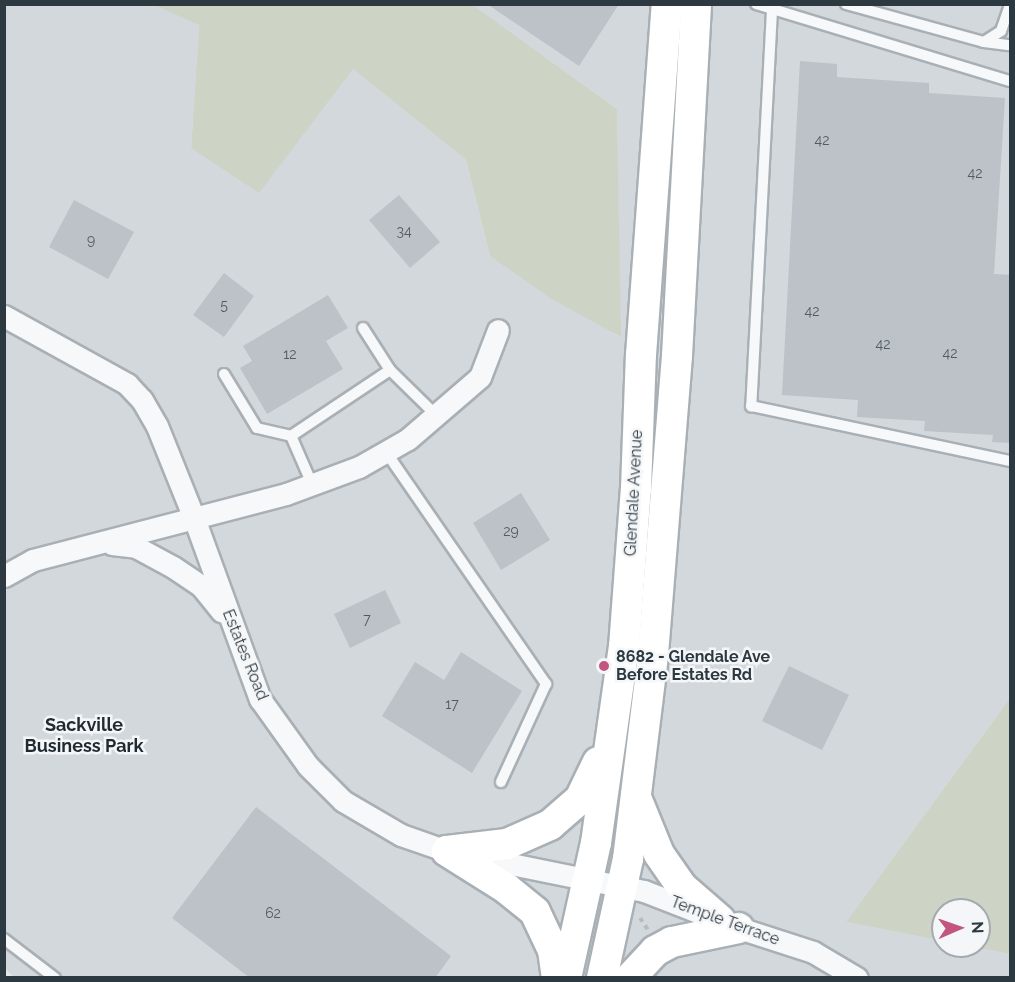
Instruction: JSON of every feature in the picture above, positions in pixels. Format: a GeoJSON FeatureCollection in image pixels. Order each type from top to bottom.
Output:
{"type":"FeatureCollection","features":[{"type":"Feature","properties":{"kind":"main road","name":"Glendale Avenue"},"geometry":{"type":"LineString","coordinates":[[566,978],[596,843],[626,624],[636,489],[641,355],[667,4]]}},
{"type":"Feature","properties":{"kind":"main road","name":"Glendale Avenue"},"geometry":{"type":"LineString","coordinates":[[602,978],[637,800],[653,654],[675,379],[696,4]]}},
{"type":"Feature","properties":{"kind":"main road"},"geometry":{"type":"LineString","coordinates":[[447,851],[507,844],[550,825],[580,800],[596,770],[612,723]]}},
{"type":"Feature","properties":{"kind":"main road"},"geometry":{"type":"LineString","coordinates":[[637,800],[659,854],[682,887],[729,924]]}},
{"type":"Feature","properties":{"kind":"main road"},"geometry":{"type":"LineString","coordinates":[[447,851],[507,889],[535,912],[553,950],[557,978]]}},
{"type":"Feature","properties":{"kind":"main road"},"geometry":{"type":"LineString","coordinates":[[630,978],[655,951],[672,942],[729,924]]}},
{"type":"Feature","properties":{"kind":"street","name":"Estates Road"},"geometry":{"type":"LineString","coordinates":[[4,316],[127,384],[142,400],[157,426],[194,518],[260,699],[308,766],[344,801],[401,835],[447,851],[588,879]]}},
{"type":"Feature","properties":{"kind":"street"},"geometry":{"type":"LineString","coordinates":[[4,576],[33,560],[194,518],[312,484],[359,467],[408,439],[480,377],[498,330]]}},
{"type":"Feature","properties":{"kind":"street"},"geometry":{"type":"LineString","coordinates":[[99,543],[136,547],[173,567],[201,586],[233,628]]}},
{"type":"Feature","properties":{"kind":"street","name":"Temple Terrace"},"geometry":{"type":"LineString","coordinates":[[588,879],[622,885],[813,952],[857,978]]}},
{"type":"Feature","properties":{"kind":"lane"},"geometry":{"type":"LineString","coordinates":[[756,4],[1011,81]]}},
{"type":"Feature","properties":{"kind":"lane"},"geometry":{"type":"LineString","coordinates":[[846,4],[984,42],[1011,45]]}},
{"type":"Feature","properties":{"kind":"lane"},"geometry":{"type":"LineString","coordinates":[[984,42],[1001,31],[1011,5]]}},
{"type":"Feature","properties":{"kind":"lane"},"geometry":{"type":"LineString","coordinates":[[772,10],[751,406],[1011,461]]}},
{"type":"Feature","properties":{"kind":"lane"},"geometry":{"type":"LineString","coordinates":[[363,328],[390,370],[436,415]]}},
{"type":"Feature","properties":{"kind":"lane"},"geometry":{"type":"LineString","coordinates":[[224,374],[257,428],[291,436],[390,370]]}},
{"type":"Feature","properties":{"kind":"lane"},"geometry":{"type":"LineString","coordinates":[[291,436],[312,484]]}},
{"type":"Feature","properties":{"kind":"lane"},"geometry":{"type":"LineString","coordinates":[[386,452],[546,684],[501,782]]}},
{"type":"Feature","properties":{"kind":"lane"},"geometry":{"type":"LineString","coordinates":[[4,939],[55,978]]}},
{"type":"Feature","properties":{"kind":"shaded area"},"geometry":{"type":"Polygon","coordinates":[[[4,5],[154,5],[199,24],[191,148],[352,68],[466,160],[490,256],[620,337],[617,109],[473,5],[1010,5],[1010,698],[846,922],[931,939],[931,958],[991,958],[991,950],[1010,954],[1010,977],[14,977],[4,968],[4,5]]]}},
{"type":"Feature","properties":{"kind":"shaded area"},"geometry":{"type":"Polygon","coordinates":[[[154,5],[473,5],[617,109],[621,337],[550,298],[490,256],[466,160],[353,69],[259,193],[191,148],[199,25],[154,5]]]}},
{"type":"Feature","properties":{"kind":"shaded area"},"geometry":{"type":"Polygon","coordinates":[[[1010,698],[1010,954],[991,950],[991,898],[931,898],[931,939],[846,922],[1010,698]]]}},
{"type":"Feature","properties":{"kind":"building"},"geometry":{"type":"Polygon","coordinates":[[[487,4],[619,4],[579,66],[487,4]]]}},
{"type":"Feature","properties":{"kind":"building"},"geometry":{"type":"Polygon","coordinates":[[[800,61],[837,64],[837,77],[929,83],[929,93],[1005,98],[994,274],[1011,275],[1011,443],[992,442],[993,435],[924,431],[925,421],[857,417],[858,400],[782,395],[800,61]]]}},
{"type":"Feature","properties":{"kind":"building"},"geometry":{"type":"Polygon","coordinates":[[[399,195],[440,242],[410,268],[369,220],[399,195]]]}},
{"type":"Feature","properties":{"kind":"building"},"geometry":{"type":"Polygon","coordinates":[[[74,200],[134,232],[108,279],[49,247],[74,200]]]}},
{"type":"Feature","properties":{"kind":"building"},"geometry":{"type":"Polygon","coordinates":[[[224,273],[254,296],[224,337],[193,315],[224,273]]]}},
{"type":"Feature","properties":{"kind":"building"},"geometry":{"type":"Polygon","coordinates":[[[328,295],[348,328],[326,341],[343,369],[267,414],[240,368],[252,361],[243,346],[328,295]]]}},
{"type":"Feature","properties":{"kind":"building"},"geometry":{"type":"Polygon","coordinates":[[[521,493],[550,540],[501,570],[473,523],[521,493]]]}},
{"type":"Feature","properties":{"kind":"building"},"geometry":{"type":"Polygon","coordinates":[[[385,590],[401,623],[350,648],[334,614],[385,590]]]}},
{"type":"Feature","properties":{"kind":"building"},"geometry":{"type":"Polygon","coordinates":[[[461,652],[522,691],[472,773],[382,716],[415,662],[444,680],[461,652]]]}},
{"type":"Feature","properties":{"kind":"building"},"geometry":{"type":"Polygon","coordinates":[[[789,666],[849,695],[822,750],[762,721],[789,666]]]}},
{"type":"Feature","properties":{"kind":"building"},"geometry":{"type":"Polygon","coordinates":[[[256,807],[451,956],[435,978],[250,978],[172,918],[256,807]]]}},
{"type":"Feature","properties":{"kind":"place","name":"8682 - Glendale Ave Before Estates Rd"},"geometry":{"type":"Point","coordinates":[604,666]}},
{"type":"Feature","properties":{"kind":"district","name":"Sackville Business Park"},"geometry":{"type":"Point","coordinates":[84,736]}}]}
